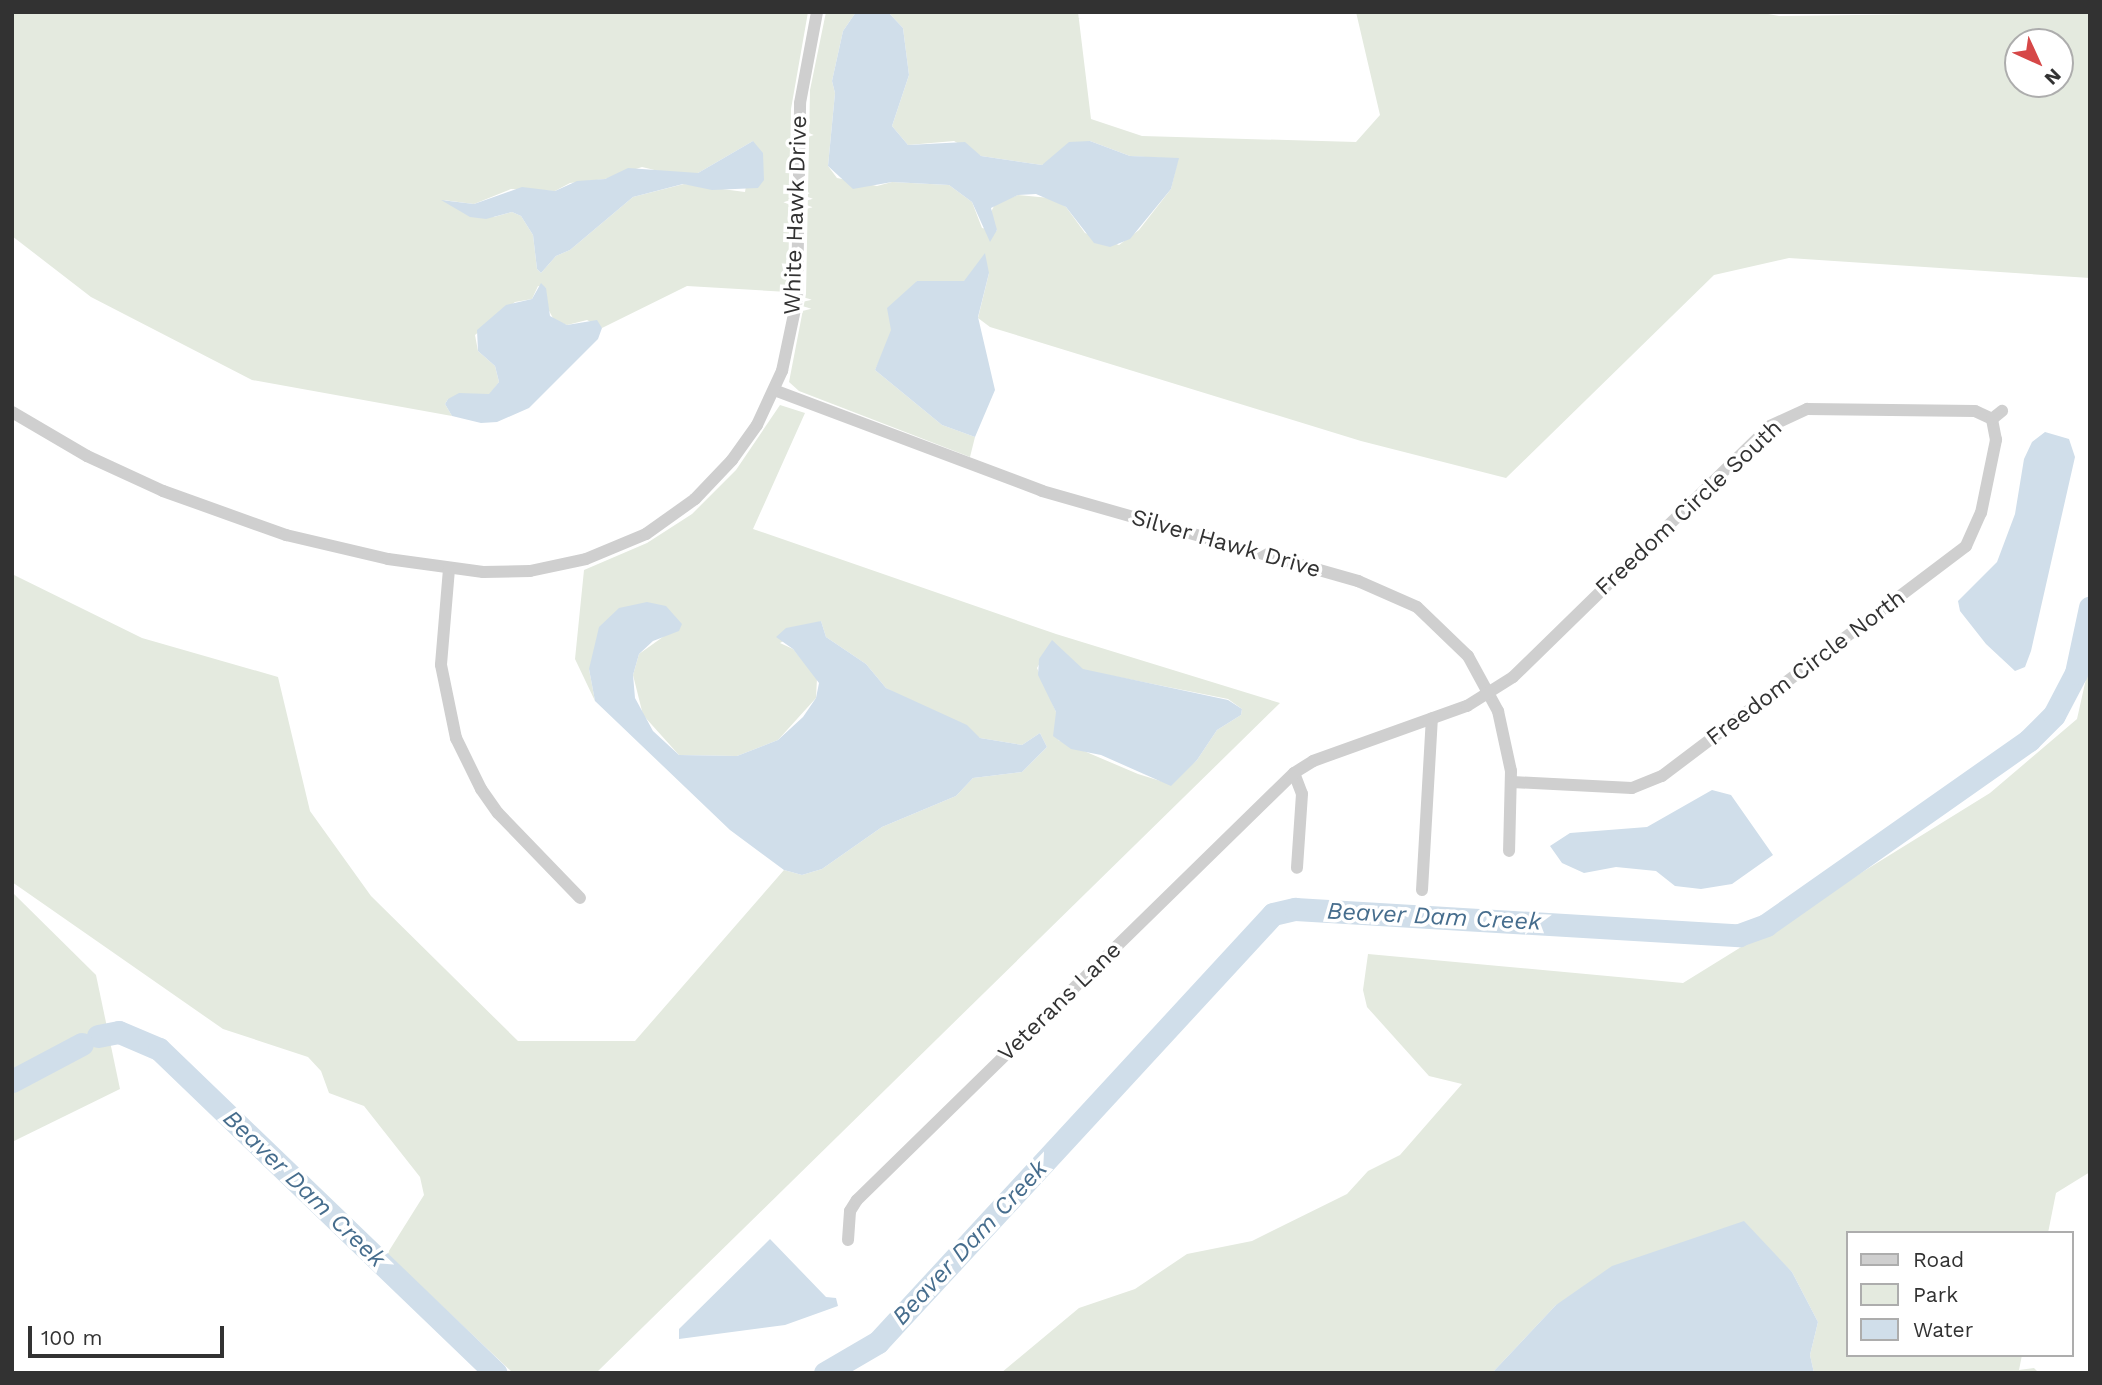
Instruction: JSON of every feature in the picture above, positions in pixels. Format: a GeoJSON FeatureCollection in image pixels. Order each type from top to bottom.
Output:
{"type":"FeatureCollection","features":[{"type":"Feature","properties":{"kind":"street","name":"White Hawk Drive"},"geometry":{"type":"LineString","coordinates":[[12,412],[87,456],[215,511],[325,545],[449,569],[506,572],[557,567],[617,549],[646,534],[715,480],[746,442],[775,390],[797,300],[800,103],[817,12]]}},
{"type":"Feature","properties":{"kind":"street","name":"Silver Hawk Drive"},"geometry":{"type":"LineString","coordinates":[[775,390],[1042,491],[1381,590],[1434,620],[1468,656],[1491,693],[1503,728],[1512,782],[1509,851]]}},
{"type":"Feature","properties":{"kind":"street","name":"Freedom Circle South"},"geometry":{"type":"LineString","coordinates":[[1491,693],[1513,677],[1782,418],[1807,409],[1975,411],[1997,415]]}},
{"type":"Feature","properties":{"kind":"street","name":"Freedom Circle North"},"geometry":{"type":"LineString","coordinates":[[1512,782],[1613,789],[1655,781],[1958,552],[1972,536],[1981,513],[1996,440],[1997,415]]}},
{"type":"Feature","properties":{"kind":"street"},"geometry":{"type":"LineString","coordinates":[[449,569],[441,665],[456,738],[476,781],[498,813],[580,898]]}},
{"type":"Feature","properties":{"kind":"street","name":"Veterans Lane"},"geometry":{"type":"LineString","coordinates":[[848,1240],[850,1211],[857,1200],[1294,774],[1313,761],[1432,718],[1491,693]]}},
{"type":"Feature","properties":{"kind":"street"},"geometry":{"type":"LineString","coordinates":[[1422,890],[1432,718]]}},
{"type":"Feature","properties":{"kind":"street"},"geometry":{"type":"LineString","coordinates":[[1294,774],[1302,794],[1297,868]]}},
{"type":"Feature","properties":{"kind":"green space"},"geometry":{"type":"Polygon","coordinates":[[[12,12],[808,12],[791,109],[788,292],[687,286],[602,328],[587,320],[567,325],[554,320],[546,305],[546,288],[538,286],[532,299],[515,302],[475,335],[478,351],[495,366],[499,382],[490,394],[448,399],[445,404],[452,416],[252,380],[91,297],[12,236],[12,12]],[[753,141],[698,173],[671,174],[642,167],[605,179],[570,183],[555,191],[511,189],[474,204],[443,200],[494,217],[512,212],[521,216],[533,235],[537,269],[541,273],[556,256],[570,250],[633,197],[684,184],[745,192],[753,141]]]}},
{"type":"Feature","properties":{"kind":"green space"},"geometry":{"type":"Polygon","coordinates":[[[826,12],[856,12],[843,31],[832,81],[835,93],[828,166],[837,178],[877,186],[892,182],[949,185],[972,202],[982,228],[997,231],[990,214],[995,204],[1018,195],[1050,198],[1066,207],[1085,233],[1119,245],[1139,230],[1171,189],[1178,159],[1130,156],[1090,141],[1042,165],[981,156],[954,141],[908,145],[892,126],[909,75],[903,28],[888,12],[1078,12],[1091,119],[1142,136],[1356,142],[1380,115],[1356,12],[1757,12],[1779,16],[2090,12],[2090,278],[1789,258],[1714,275],[1506,478],[1361,441],[990,327],[978,318],[989,273],[964,281],[917,281],[875,370],[942,425],[975,437],[970,457],[799,391],[789,382],[806,294],[810,90],[826,12]]]}},
{"type":"Feature","properties":{"kind":"green space"},"geometry":{"type":"Polygon","coordinates":[[[780,405],[805,413],[753,529],[1056,634],[1280,703],[596,1373],[513,1373],[387,1254],[424,1195],[420,1177],[364,1106],[329,1093],[321,1071],[308,1057],[223,1029],[12,882],[12,574],[142,638],[278,677],[310,811],[371,896],[518,1041],[635,1041],[784,870],[802,875],[822,869],[882,827],[956,796],[973,778],[1022,772],[1047,747],[1040,733],[1022,745],[980,738],[886,688],[866,664],[826,637],[821,621],[780,643],[793,649],[817,678],[816,698],[778,740],[737,756],[679,755],[643,715],[633,675],[639,654],[681,624],[589,669],[595,701],[575,659],[584,570],[647,543],[692,514],[736,470],[780,405]],[[1052,641],[1037,668],[1056,712],[1058,740],[1138,774],[1167,783],[1197,760],[1217,730],[1241,715],[1242,709],[1228,699],[1083,670],[1052,641]]]}},
{"type":"Feature","properties":{"kind":"green space"},"geometry":{"type":"Polygon","coordinates":[[[2090,661],[2090,1172],[2056,1193],[2048,1231],[1846,1231],[1846,1357],[2022,1357],[2019,1370],[2034,1368],[2039,1373],[1814,1373],[1810,1355],[1818,1322],[1792,1272],[1758,1239],[1556,1305],[1492,1373],[1001,1373],[1079,1308],[1135,1289],[1187,1254],[1252,1241],[1347,1194],[1368,1171],[1400,1155],[1462,1084],[1429,1076],[1367,1007],[1363,990],[1368,954],[1683,983],[1990,793],[2077,719],[2090,661]]]}},
{"type":"Feature","properties":{"kind":"green space"},"geometry":{"type":"Polygon","coordinates":[[[12,892],[96,975],[120,1089],[12,1142],[12,892]]]}},
{"type":"Feature","properties":{"kind":"water"},"geometry":{"type":"Polygon","coordinates":[[[856,12],[888,12],[903,28],[909,75],[892,126],[908,145],[965,142],[981,156],[1042,165],[1069,142],[1090,141],[1130,156],[1179,158],[1171,189],[1130,239],[1110,247],[1094,243],[1066,207],[1036,194],[1018,195],[991,208],[997,230],[990,242],[972,202],[949,185],[892,182],[853,189],[828,166],[835,93],[832,81],[843,31],[856,12]]]}},
{"type":"Feature","properties":{"kind":"water"},"geometry":{"type":"Polygon","coordinates":[[[753,141],[763,153],[764,180],[758,188],[712,190],[683,184],[633,197],[570,250],[556,256],[541,273],[537,269],[533,235],[521,216],[512,212],[486,219],[470,217],[441,200],[474,204],[522,187],[555,191],[577,181],[605,179],[628,168],[698,173],[753,141]]]}},
{"type":"Feature","properties":{"kind":"water"},"geometry":{"type":"Polygon","coordinates":[[[985,253],[989,273],[978,317],[995,390],[975,437],[942,425],[875,370],[891,330],[887,308],[917,281],[964,281],[985,253]]]}},
{"type":"Feature","properties":{"kind":"water"},"geometry":{"type":"Polygon","coordinates":[[[541,283],[546,288],[550,316],[567,325],[597,320],[602,328],[598,339],[529,408],[497,422],[481,423],[452,416],[445,404],[448,399],[459,393],[489,394],[499,382],[495,366],[478,351],[477,330],[506,305],[532,299],[541,283]]]}},
{"type":"Feature","properties":{"kind":"water"},"geometry":{"type":"Polygon","coordinates":[[[2045,432],[2069,439],[2075,457],[2031,651],[2025,667],[2015,671],[1986,644],[1960,611],[1958,601],[1997,562],[2015,514],[2024,459],[2032,442],[2045,432]]]}},
{"type":"Feature","properties":{"kind":"water"},"geometry":{"type":"Polygon","coordinates":[[[647,602],[666,606],[682,624],[679,631],[653,641],[639,654],[633,675],[635,698],[653,731],[679,755],[737,756],[778,740],[803,717],[816,698],[819,683],[793,649],[776,637],[786,628],[821,621],[826,637],[866,664],[886,688],[967,725],[980,738],[1022,745],[1040,733],[1047,747],[1022,772],[973,778],[956,796],[882,827],[822,869],[802,875],[784,870],[730,830],[595,701],[589,669],[599,627],[619,608],[647,602]]]}},
{"type":"Feature","properties":{"kind":"water"},"geometry":{"type":"Polygon","coordinates":[[[1052,640],[1083,669],[1228,700],[1242,709],[1241,715],[1217,730],[1197,760],[1171,786],[1101,755],[1071,749],[1053,736],[1056,712],[1038,675],[1039,659],[1052,640]]]}},
{"type":"Feature","properties":{"kind":"water"},"geometry":{"type":"Polygon","coordinates":[[[1712,790],[1731,795],[1773,855],[1732,884],[1701,889],[1675,886],[1656,871],[1616,867],[1584,873],[1562,863],[1550,846],[1570,833],[1647,827],[1712,790]]]}},
{"type":"Feature","properties":{"kind":"water"},"geometry":{"type":"Polygon","coordinates":[[[1744,1221],[1792,1272],[1818,1322],[1810,1355],[1814,1373],[1492,1373],[1556,1305],[1612,1266],[1744,1221]]]}},
{"type":"Feature","properties":{"kind":"water"},"geometry":{"type":"Polygon","coordinates":[[[770,1239],[826,1297],[836,1298],[838,1306],[785,1325],[679,1339],[679,1329],[770,1239]]]}},
{"type":"Feature","properties":{"kind":"waterway","name":"Beaver Dam Creek"},"geometry":{"type":"LineString","coordinates":[[825,1373],[878,1342],[1273,914],[1295,909],[1739,935],[1766,925],[2029,740],[2054,715],[2076,673],[2090,607]]}},
{"type":"Feature","properties":{"kind":"waterway","name":"Beaver Dam Creek"},"geometry":{"type":"LineString","coordinates":[[98,1036],[119,1032],[159,1049],[496,1373]]}},
{"type":"Feature","properties":{"kind":"waterway","name":"Beaver Dam Creek"},"geometry":{"type":"LineString","coordinates":[[12,1081],[82,1044]]}}]}
